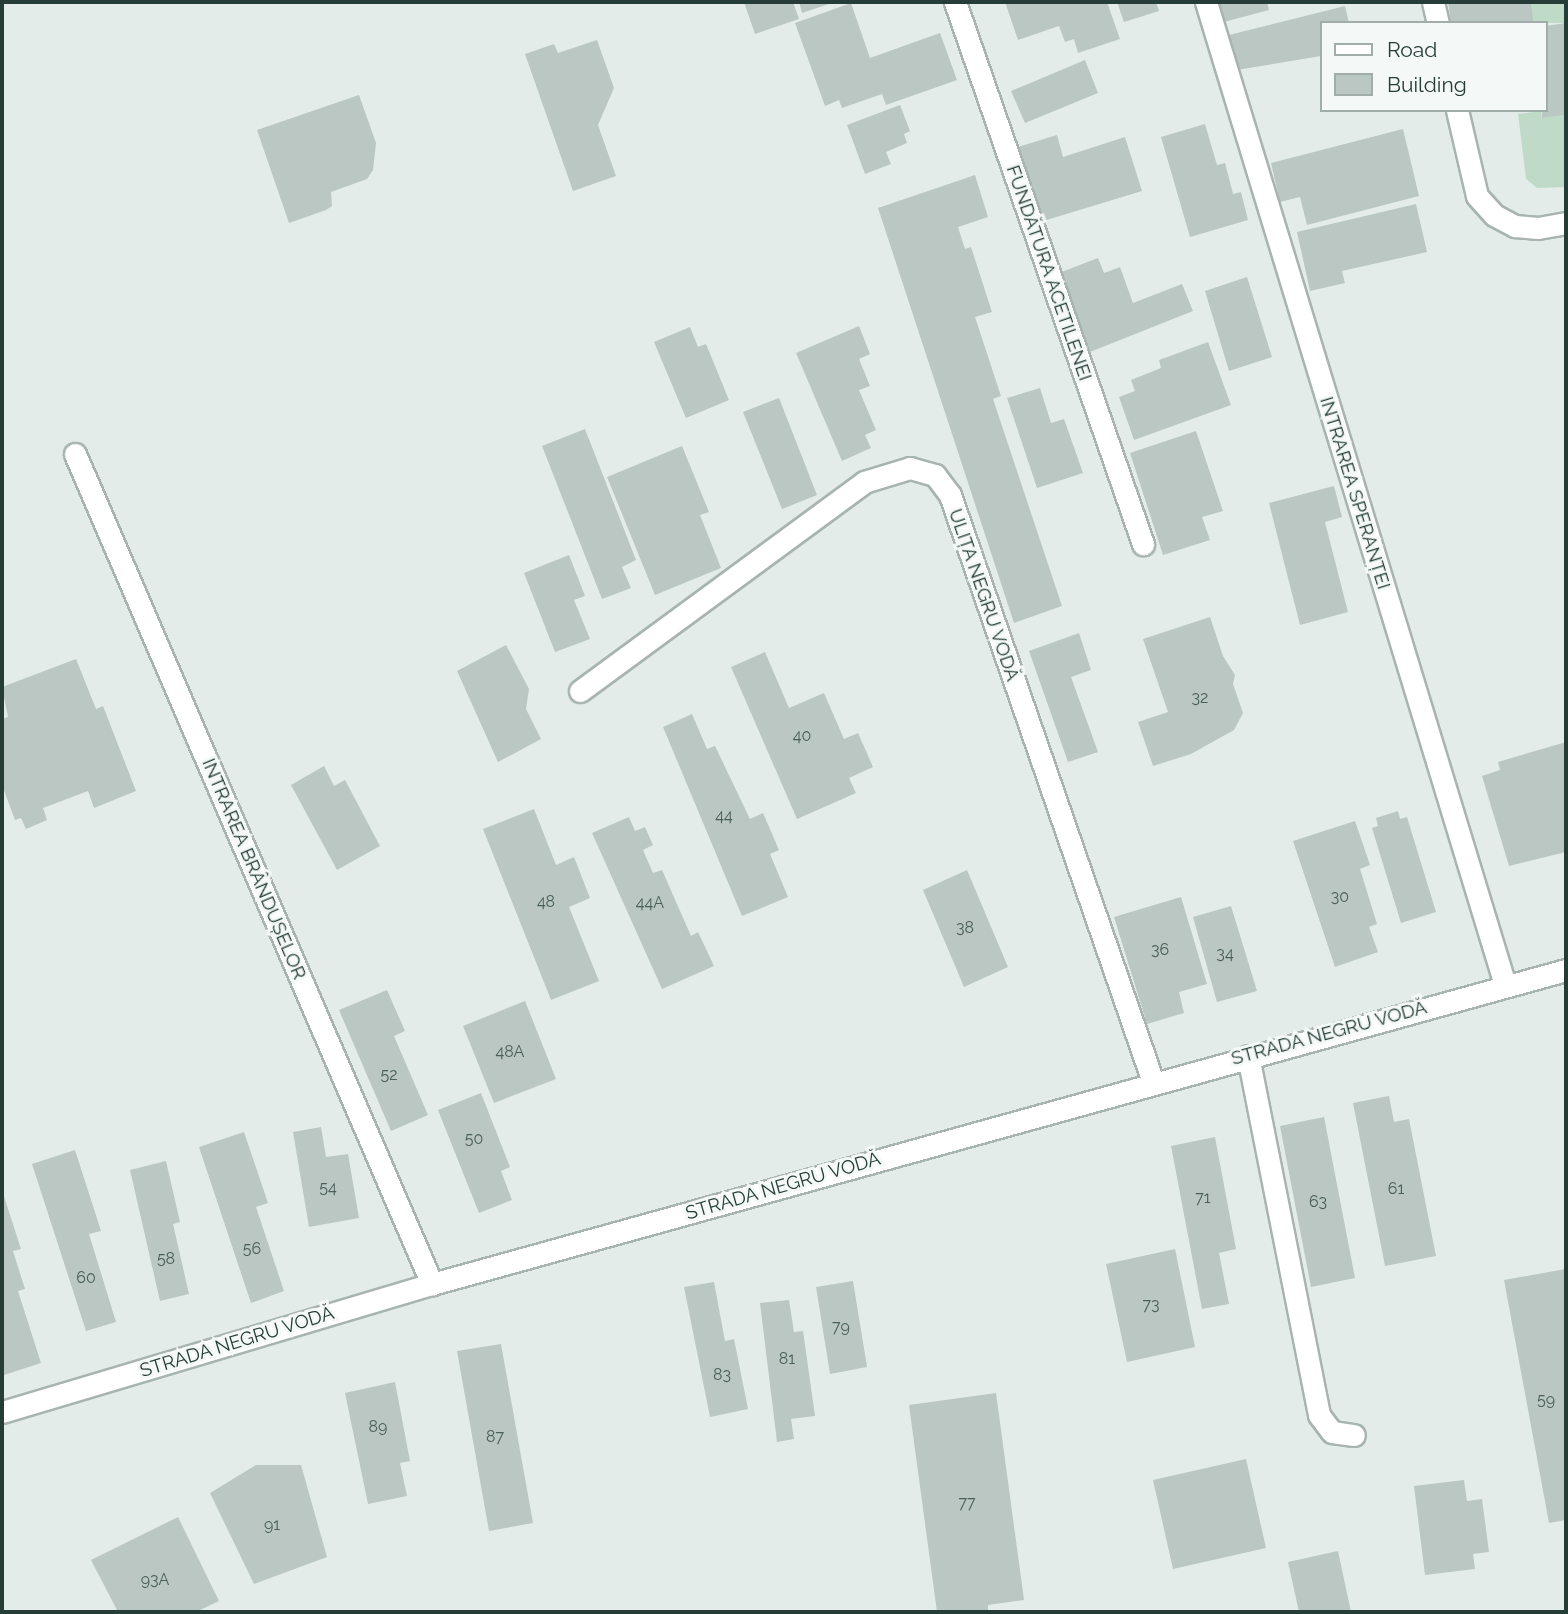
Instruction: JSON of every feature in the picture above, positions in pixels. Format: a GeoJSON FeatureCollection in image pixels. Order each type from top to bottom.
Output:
{"type":"FeatureCollection","features":[{"type":"Feature","properties":{"kind":"street","name":"FUNDĂTURA ACETILENEI"},"geometry":{"type":"LineString","coordinates":[[955,2],[1143,544]]}},
{"type":"Feature","properties":{"kind":"street","name":"INTRAREA SPERANȚEI"},"geometry":{"type":"LineString","coordinates":[[1206,2],[1505,985]]}},
{"type":"Feature","properties":{"kind":"street"},"geometry":{"type":"LineString","coordinates":[[1433,2],[1438,21]]}},
{"type":"Feature","properties":{"kind":"street"},"geometry":{"type":"LineString","coordinates":[[1457,112],[1477,196],[1494,215],[1515,226],[1538,229],[1566,223]]}},
{"type":"Feature","properties":{"kind":"street","name":"INTRAREA BRÂNDUȘELOR"},"geometry":{"type":"LineString","coordinates":[[75,454],[432,1284]]}},
{"type":"Feature","properties":{"kind":"street","name":"ULIȚA NEGRU VODĂ"},"geometry":{"type":"LineString","coordinates":[[579,691],[864,482],[910,468],[935,475],[950,495],[1153,1082]]}},
{"type":"Feature","properties":{"kind":"street","name":"STRADA NEGRU VODĂ"},"geometry":{"type":"LineString","coordinates":[[2,1412],[432,1284],[1153,1082],[1566,970]]}},
{"type":"Feature","properties":{"kind":"street"},"geometry":{"type":"LineString","coordinates":[[1248,1056],[1318,1415],[1332,1432],[1354,1435]]}},
{"type":"Feature","properties":{"kind":"green space"},"geometry":{"type":"Polygon","coordinates":[[[1531,2],[1566,2],[1566,23],[1534,21],[1531,2]]]}},
{"type":"Feature","properties":{"kind":"green space"},"geometry":{"type":"Polygon","coordinates":[[[1541,112],[1542,118],[1566,115],[1566,187],[1537,188],[1526,179],[1518,114],[1541,112]]]}},
{"type":"Feature","properties":{"kind":"building"},"geometry":{"type":"Polygon","coordinates":[[[744,2],[793,2],[799,19],[755,34],[744,2]]]}},
{"type":"Feature","properties":{"kind":"building"},"geometry":{"type":"Polygon","coordinates":[[[799,2],[835,2],[802,13],[799,2]]]}},
{"type":"Feature","properties":{"kind":"building"},"geometry":{"type":"Polygon","coordinates":[[[1005,2],[1107,2],[1120,39],[1078,53],[1074,39],[1065,42],[1059,26],[1018,40],[1005,2]]]}},
{"type":"Feature","properties":{"kind":"building"},"geometry":{"type":"Polygon","coordinates":[[[1117,2],[1156,2],[1159,11],[1124,22],[1117,2]]]}},
{"type":"Feature","properties":{"kind":"building"},"geometry":{"type":"Polygon","coordinates":[[[1219,2],[1267,2],[1269,10],[1224,22],[1219,2]]]}},
{"type":"Feature","properties":{"kind":"building"},"geometry":{"type":"Polygon","coordinates":[[[1448,2],[1531,2],[1534,21],[1451,21],[1448,2]]]}},
{"type":"Feature","properties":{"kind":"building"},"geometry":{"type":"Polygon","coordinates":[[[851,3],[870,58],[940,33],[957,80],[886,105],[882,94],[842,108],[839,100],[825,106],[795,23],[851,3]]]}},
{"type":"Feature","properties":{"kind":"building"},"geometry":{"type":"Polygon","coordinates":[[[1345,6],[1349,21],[1320,21],[1320,56],[1237,70],[1229,35],[1345,6]]]}},
{"type":"Feature","properties":{"kind":"building"},"geometry":{"type":"Polygon","coordinates":[[[1566,23],[1566,115],[1542,118],[1542,112],[1547,112],[1547,26],[1566,23]]]}},
{"type":"Feature","properties":{"kind":"building"},"geometry":{"type":"Polygon","coordinates":[[[597,40],[614,88],[598,125],[616,176],[573,191],[525,54],[554,44],[558,53],[597,40]]]}},
{"type":"Feature","properties":{"kind":"building"},"geometry":{"type":"Polygon","coordinates":[[[1085,60],[1098,93],[1025,123],[1011,91],[1085,60]]]}},
{"type":"Feature","properties":{"kind":"building"},"geometry":{"type":"Polygon","coordinates":[[[359,95],[376,143],[373,170],[367,179],[331,192],[332,206],[326,210],[289,223],[257,130],[359,95]]]}},
{"type":"Feature","properties":{"kind":"building"},"geometry":{"type":"Polygon","coordinates":[[[900,105],[910,131],[904,134],[907,143],[886,152],[891,164],[865,174],[847,125],[900,105]]]}},
{"type":"Feature","properties":{"kind":"building"},"geometry":{"type":"Polygon","coordinates":[[[1205,124],[1217,165],[1225,163],[1233,194],[1241,192],[1248,220],[1190,237],[1161,137],[1205,124]]]}},
{"type":"Feature","properties":{"kind":"building"},"geometry":{"type":"Polygon","coordinates":[[[1403,129],[1419,196],[1307,225],[1300,197],[1280,202],[1271,163],[1403,129]]]}},
{"type":"Feature","properties":{"kind":"building"},"geometry":{"type":"Polygon","coordinates":[[[1057,135],[1063,157],[1125,137],[1142,191],[1040,222],[1018,147],[1057,135]]]}},
{"type":"Feature","properties":{"kind":"building"},"geometry":{"type":"Polygon","coordinates":[[[975,175],[988,217],[958,227],[965,249],[971,247],[992,312],[975,317],[1001,396],[993,399],[1062,606],[1014,623],[878,208],[975,175]]]}},
{"type":"Feature","properties":{"kind":"building"},"geometry":{"type":"Polygon","coordinates":[[[1416,204],[1427,252],[1342,271],[1345,283],[1310,291],[1297,232],[1416,204]]]}},
{"type":"Feature","properties":{"kind":"building"},"geometry":{"type":"Polygon","coordinates":[[[1098,258],[1104,273],[1120,267],[1133,303],[1182,284],[1193,311],[1090,352],[1059,273],[1098,258]]]}},
{"type":"Feature","properties":{"kind":"building"},"geometry":{"type":"Polygon","coordinates":[[[1247,277],[1272,357],[1229,371],[1205,291],[1247,277]]]}},
{"type":"Feature","properties":{"kind":"building"},"geometry":{"type":"Polygon","coordinates":[[[859,326],[870,354],[859,359],[870,386],[859,390],[876,430],[865,435],[871,448],[842,461],[796,353],[859,326]]]}},
{"type":"Feature","properties":{"kind":"building"},"geometry":{"type":"Polygon","coordinates":[[[690,327],[698,347],[706,344],[729,400],[686,418],[654,342],[690,327]]]}},
{"type":"Feature","properties":{"kind":"building"},"geometry":{"type":"Polygon","coordinates":[[[1208,342],[1231,405],[1134,440],[1119,397],[1135,391],[1131,380],[1161,368],[1159,360],[1208,342]]]}},
{"type":"Feature","properties":{"kind":"building"},"geometry":{"type":"Polygon","coordinates":[[[1040,388],[1051,423],[1064,419],[1083,473],[1037,488],[1007,398],[1040,388]]]}},
{"type":"Feature","properties":{"kind":"building"},"geometry":{"type":"Polygon","coordinates":[[[779,398],[817,495],[782,509],[743,412],[779,398]]]}},
{"type":"Feature","properties":{"kind":"building"},"geometry":{"type":"Polygon","coordinates":[[[585,429],[636,560],[622,567],[631,588],[602,599],[542,446],[585,429]]]}},
{"type":"Feature","properties":{"kind":"building"},"geometry":{"type":"Polygon","coordinates":[[[1196,431],[1223,511],[1202,517],[1210,540],[1163,555],[1130,453],[1196,431]]]}},
{"type":"Feature","properties":{"kind":"building"},"geometry":{"type":"Polygon","coordinates":[[[682,446],[709,512],[700,515],[721,568],[655,595],[607,477],[682,446]]]}},
{"type":"Feature","properties":{"kind":"building"},"geometry":{"type":"Polygon","coordinates":[[[1334,486],[1342,517],[1325,522],[1348,612],[1300,625],[1269,503],[1334,486]]]}},
{"type":"Feature","properties":{"kind":"building"},"geometry":{"type":"Polygon","coordinates":[[[569,555],[585,596],[574,600],[590,639],[555,652],[524,573],[569,555]]]}},
{"type":"Feature","properties":{"kind":"building"},"geometry":{"type":"Polygon","coordinates":[[[1210,617],[1223,656],[1235,675],[1233,684],[1243,713],[1234,730],[1191,754],[1153,766],[1138,722],[1168,712],[1143,639],[1210,617]]]}},
{"type":"Feature","properties":{"kind":"building"},"geometry":{"type":"Polygon","coordinates":[[[1079,633],[1091,670],[1071,677],[1098,752],[1068,762],[1029,651],[1079,633]]]}},
{"type":"Feature","properties":{"kind":"building"},"geometry":{"type":"Polygon","coordinates":[[[506,645],[529,689],[526,709],[541,739],[498,762],[457,671],[506,645]]]}},
{"type":"Feature","properties":{"kind":"building"},"geometry":{"type":"Polygon","coordinates":[[[765,652],[789,708],[824,693],[844,739],[858,733],[873,767],[849,778],[856,793],[797,819],[731,667],[765,652]]]}},
{"type":"Feature","properties":{"kind":"building"},"geometry":{"type":"Polygon","coordinates":[[[76,659],[96,709],[103,706],[136,791],[94,808],[88,791],[43,808],[47,820],[26,829],[21,818],[15,820],[2,785],[2,719],[8,717],[2,687],[76,659]]]}},
{"type":"Feature","properties":{"kind":"building"},"geometry":{"type":"Polygon","coordinates":[[[692,714],[707,749],[715,746],[750,819],[763,813],[779,850],[770,854],[788,897],[742,916],[663,727],[692,714]]]}},
{"type":"Feature","properties":{"kind":"building"},"geometry":{"type":"Polygon","coordinates":[[[1566,742],[1566,852],[1509,866],[1482,776],[1500,770],[1498,762],[1566,742]]]}},
{"type":"Feature","properties":{"kind":"building"},"geometry":{"type":"Polygon","coordinates":[[[324,766],[334,786],[345,780],[380,846],[337,870],[291,785],[324,766]]]}},
{"type":"Feature","properties":{"kind":"building"},"geometry":{"type":"Polygon","coordinates":[[[534,809],[556,865],[574,857],[590,898],[569,907],[599,981],[551,1000],[483,829],[534,809]]]}},
{"type":"Feature","properties":{"kind":"building"},"geometry":{"type":"Polygon","coordinates":[[[1398,811],[1400,819],[1407,817],[1436,912],[1401,923],[1372,828],[1378,826],[1376,818],[1398,811]]]}},
{"type":"Feature","properties":{"kind":"building"},"geometry":{"type":"Polygon","coordinates":[[[629,817],[635,831],[645,827],[653,845],[643,850],[653,873],[662,870],[691,936],[698,932],[714,966],[662,989],[592,833],[629,817]]]}},
{"type":"Feature","properties":{"kind":"building"},"geometry":{"type":"Polygon","coordinates":[[[1355,821],[1370,865],[1360,869],[1377,924],[1369,927],[1378,952],[1335,967],[1293,841],[1355,821]]]}},
{"type":"Feature","properties":{"kind":"building"},"geometry":{"type":"Polygon","coordinates":[[[967,870],[1008,967],[964,987],[923,890],[967,870]]]}},
{"type":"Feature","properties":{"kind":"building"},"geometry":{"type":"Polygon","coordinates":[[[1181,897],[1207,984],[1179,992],[1184,1013],[1147,1024],[1114,917],[1181,897]]]}},
{"type":"Feature","properties":{"kind":"building"},"geometry":{"type":"Polygon","coordinates":[[[1231,906],[1257,991],[1217,1002],[1193,917],[1231,906]]]}},
{"type":"Feature","properties":{"kind":"building"},"geometry":{"type":"Polygon","coordinates":[[[387,990],[405,1031],[394,1036],[428,1115],[391,1131],[339,1010],[387,990]]]}},
{"type":"Feature","properties":{"kind":"building"},"geometry":{"type":"Polygon","coordinates":[[[525,1001],[556,1079],[494,1103],[463,1026],[525,1001]]]}},
{"type":"Feature","properties":{"kind":"building"},"geometry":{"type":"Polygon","coordinates":[[[481,1093],[510,1167],[501,1171],[512,1200],[479,1213],[438,1110],[481,1093]]]}},
{"type":"Feature","properties":{"kind":"building"},"geometry":{"type":"Polygon","coordinates":[[[1389,1096],[1394,1122],[1409,1119],[1436,1256],[1385,1266],[1353,1103],[1389,1096]]]}},
{"type":"Feature","properties":{"kind":"building"},"geometry":{"type":"Polygon","coordinates":[[[1324,1117],[1355,1278],[1311,1287],[1280,1126],[1324,1117]]]}},
{"type":"Feature","properties":{"kind":"building"},"geometry":{"type":"Polygon","coordinates":[[[321,1127],[326,1157],[348,1154],[359,1218],[309,1227],[293,1132],[321,1127]]]}},
{"type":"Feature","properties":{"kind":"building"},"geometry":{"type":"Polygon","coordinates":[[[244,1132],[268,1203],[256,1207],[284,1291],[251,1303],[199,1147],[244,1132]]]}},
{"type":"Feature","properties":{"kind":"building"},"geometry":{"type":"Polygon","coordinates":[[[1215,1137],[1236,1249],[1219,1253],[1229,1304],[1202,1309],[1171,1146],[1215,1137]]]}},
{"type":"Feature","properties":{"kind":"building"},"geometry":{"type":"Polygon","coordinates":[[[75,1150],[101,1231],[89,1234],[116,1322],[86,1331],[32,1164],[75,1150]]]}},
{"type":"Feature","properties":{"kind":"building"},"geometry":{"type":"Polygon","coordinates":[[[166,1161],[180,1222],[173,1224],[189,1294],[160,1301],[130,1170],[166,1161]]]}},
{"type":"Feature","properties":{"kind":"building"},"geometry":{"type":"Polygon","coordinates":[[[2,1190],[21,1249],[13,1251],[25,1289],[18,1291],[41,1363],[4,1375],[2,1190]]]}},
{"type":"Feature","properties":{"kind":"building"},"geometry":{"type":"Polygon","coordinates":[[[1175,1249],[1195,1347],[1127,1362],[1106,1264],[1175,1249]]]}},
{"type":"Feature","properties":{"kind":"building"},"geometry":{"type":"Polygon","coordinates":[[[1566,1269],[1566,1520],[1549,1523],[1504,1280],[1566,1269]]]}},
{"type":"Feature","properties":{"kind":"building"},"geometry":{"type":"Polygon","coordinates":[[[853,1281],[867,1367],[830,1374],[816,1287],[853,1281]]]}},
{"type":"Feature","properties":{"kind":"building"},"geometry":{"type":"Polygon","coordinates":[[[714,1282],[725,1341],[734,1339],[748,1409],[710,1417],[684,1287],[714,1282]]]}},
{"type":"Feature","properties":{"kind":"building"},"geometry":{"type":"Polygon","coordinates":[[[789,1300],[794,1332],[803,1331],[815,1416],[791,1419],[794,1439],[777,1442],[760,1303],[789,1300]]]}},
{"type":"Feature","properties":{"kind":"building"},"geometry":{"type":"Polygon","coordinates":[[[501,1344],[533,1523],[489,1531],[457,1351],[501,1344]]]}},
{"type":"Feature","properties":{"kind":"building"},"geometry":{"type":"Polygon","coordinates":[[[395,1382],[410,1461],[400,1463],[407,1496],[368,1504],[345,1393],[395,1382]]]}},
{"type":"Feature","properties":{"kind":"building"},"geometry":{"type":"Polygon","coordinates":[[[996,1393],[1024,1600],[988,1605],[988,1612],[937,1612],[909,1405],[996,1393]]]}},
{"type":"Feature","properties":{"kind":"building"},"geometry":{"type":"Polygon","coordinates":[[[1246,1459],[1266,1548],[1173,1569],[1153,1480],[1246,1459]]]}},
{"type":"Feature","properties":{"kind":"building"},"geometry":{"type":"Polygon","coordinates":[[[256,1465],[301,1465],[327,1557],[254,1584],[210,1493],[256,1465]]]}},
{"type":"Feature","properties":{"kind":"building"},"geometry":{"type":"Polygon","coordinates":[[[1464,1480],[1467,1501],[1482,1499],[1489,1552],[1473,1554],[1475,1569],[1425,1575],[1414,1486],[1464,1480]]]}},
{"type":"Feature","properties":{"kind":"building"},"geometry":{"type":"Polygon","coordinates":[[[178,1517],[219,1601],[196,1612],[118,1612],[91,1560],[178,1517]]]}},
{"type":"Feature","properties":{"kind":"building"},"geometry":{"type":"Polygon","coordinates":[[[1338,1551],[1351,1612],[1299,1612],[1288,1562],[1338,1551]]]}}]}
